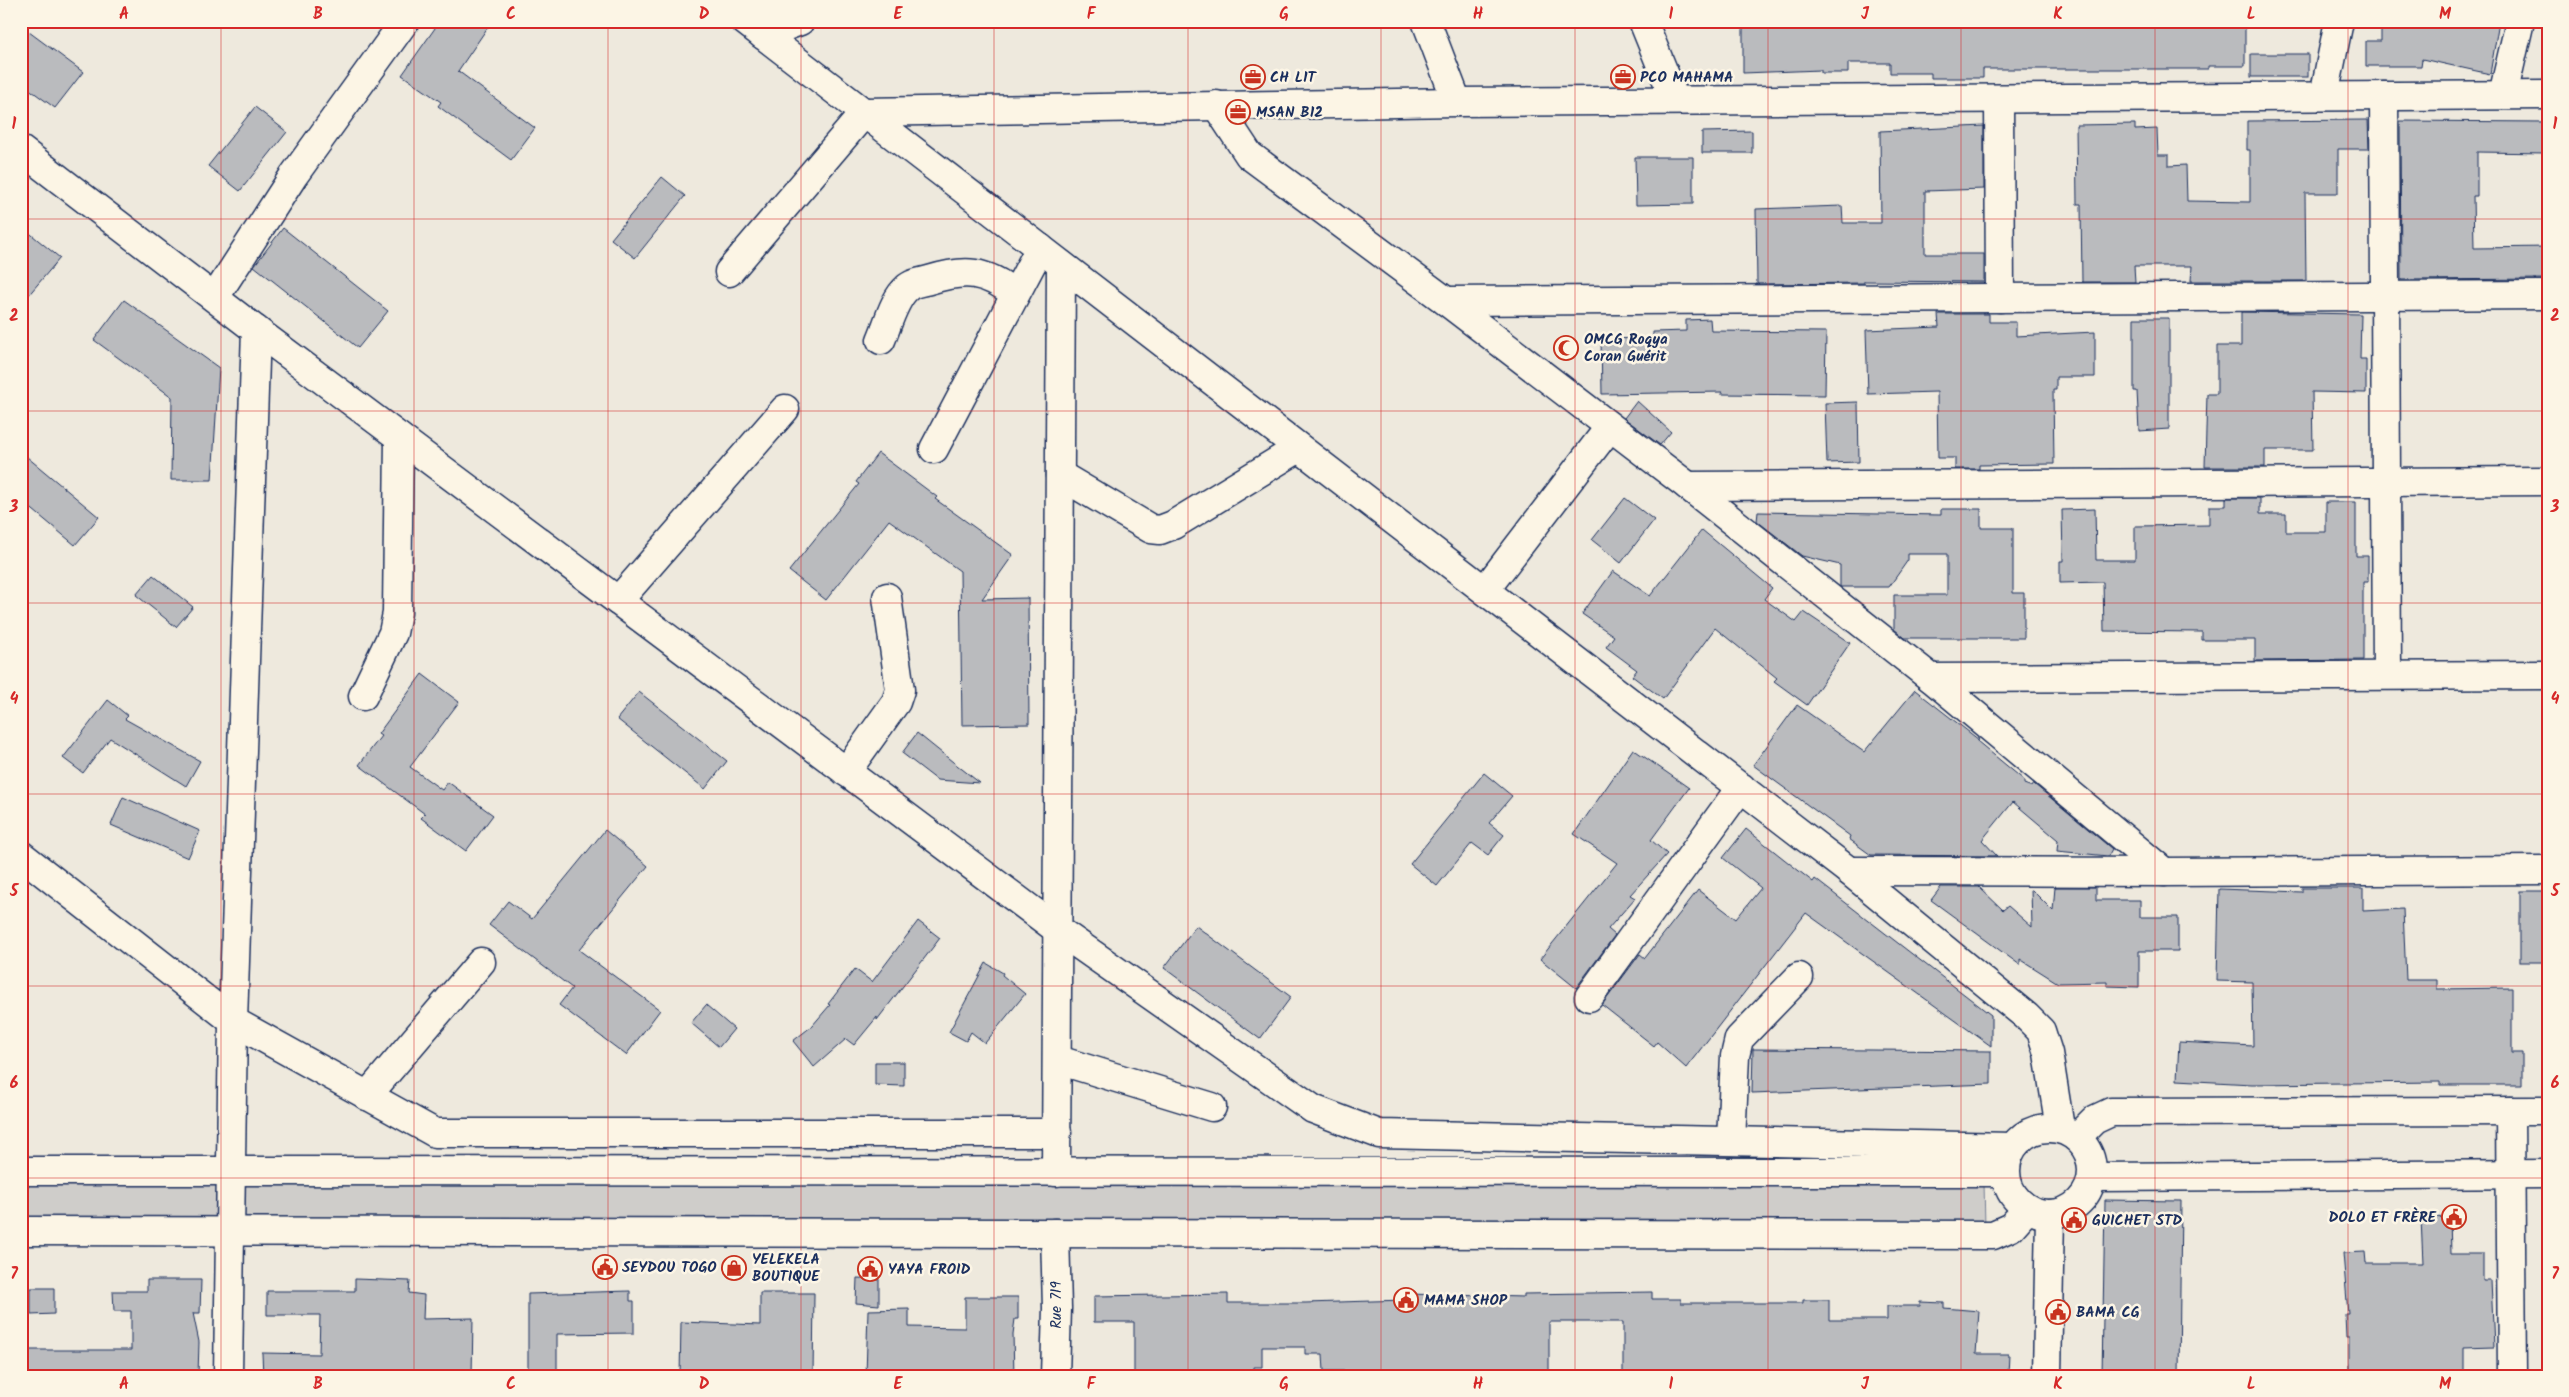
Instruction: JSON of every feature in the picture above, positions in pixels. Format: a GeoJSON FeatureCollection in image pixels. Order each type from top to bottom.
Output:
{"type":"FeatureCollection","features":[{"type":"Feature","properties":{"kind":"street"},"geometry":{"type":"LineString","coordinates":[[215,298],[294,175],[405,21]]}},
{"type":"Feature","properties":{"kind":"street"},"geometry":{"type":"LineString","coordinates":[[754,28],[800,21]]}},
{"type":"Feature","properties":{"kind":"street"},"geometry":{"type":"LineString","coordinates":[[1426,21],[1457,102]]}},
{"type":"Feature","properties":{"kind":"street"},"geometry":{"type":"LineString","coordinates":[[1643,21],[1675,100]]}},
{"type":"Feature","properties":{"kind":"street"},"geometry":{"type":"LineString","coordinates":[[2324,96],[2339,21]]}},
{"type":"Feature","properties":{"kind":"street"},"geometry":{"type":"LineString","coordinates":[[2502,95],[2520,21]]}},
{"type":"Feature","properties":{"kind":"street"},"geometry":{"type":"LineString","coordinates":[[21,1231],[1993,1235],[2039,1212],[2066,1212],[2084,1198],[2093,1177],[2091,1155],[2069,1132],[2041,1031],[2026,1016],[1849,871],[754,28]]}},
{"type":"Feature","properties":{"kind":"street"},"geometry":{"type":"LineString","coordinates":[[729,272],[865,112],[1457,102],[2548,95]]}},
{"type":"Feature","properties":{"kind":"street"},"geometry":{"type":"LineString","coordinates":[[2384,96],[2387,676]]}},
{"type":"Feature","properties":{"kind":"street"},"geometry":{"type":"LineString","coordinates":[[1999,99],[2000,298]]}},
{"type":"Feature","properties":{"kind":"street"},"geometry":{"type":"LineString","coordinates":[[1216,105],[1249,156],[1446,301],[1609,428],[1688,486],[1930,678],[2164,872]]}},
{"type":"Feature","properties":{"kind":"street"},"geometry":{"type":"LineString","coordinates":[[21,150],[256,330],[1058,930],[1313,1109],[1379,1134],[2012,1147]]}},
{"type":"Feature","properties":{"kind":"street"},"geometry":{"type":"LineString","coordinates":[[934,449],[1040,248]]}},
{"type":"Feature","properties":{"kind":"street"},"geometry":{"type":"LineString","coordinates":[[1056,1172],[1061,265]]}},
{"type":"Feature","properties":{"kind":"street"},"geometry":{"type":"LineString","coordinates":[[881,340],[902,293],[909,286],[952,273],[970,273],[985,275],[1000,282],[1015,294]]}},
{"type":"Feature","properties":{"kind":"street"},"geometry":{"type":"LineString","coordinates":[[1446,301],[2548,295]]}},
{"type":"Feature","properties":{"kind":"street"},"geometry":{"type":"LineString","coordinates":[[228,1376],[233,1022],[256,330]]}},
{"type":"Feature","properties":{"kind":"street"},"geometry":{"type":"LineString","coordinates":[[618,601],[785,409]]}},
{"type":"Feature","properties":{"kind":"street"},"geometry":{"type":"LineString","coordinates":[[1485,590],[1609,428]]}},
{"type":"Feature","properties":{"kind":"street"},"geometry":{"type":"LineString","coordinates":[[363,696],[393,633],[397,613],[400,436]]}},
{"type":"Feature","properties":{"kind":"street"},"geometry":{"type":"LineString","coordinates":[[1060,475],[1151,529],[1160,530],[1174,526],[1299,448]]}},
{"type":"Feature","properties":{"kind":"street"},"geometry":{"type":"LineString","coordinates":[[1688,486],[2548,481]]}},
{"type":"Feature","properties":{"kind":"street"},"geometry":{"type":"LineString","coordinates":[[846,772],[896,702],[900,690],[887,597]]}},
{"type":"Feature","properties":{"kind":"street"},"geometry":{"type":"LineString","coordinates":[[1930,678],[2548,675]]}},
{"type":"Feature","properties":{"kind":"street"},"geometry":{"type":"LineString","coordinates":[[1589,998],[1740,787]]}},
{"type":"Feature","properties":{"kind":"street"},"geometry":{"type":"LineString","coordinates":[[21,855],[233,1022],[436,1133],[1057,1133]]}},
{"type":"Feature","properties":{"kind":"street"},"geometry":{"type":"LineString","coordinates":[[1849,871],[2548,870]]}},
{"type":"Feature","properties":{"kind":"street"},"geometry":{"type":"LineString","coordinates":[[367,1096],[481,962]]}},
{"type":"Feature","properties":{"kind":"street"},"geometry":{"type":"LineString","coordinates":[[1731,1141],[1735,1056],[1739,1039],[1799,977]]}},
{"type":"Feature","properties":{"kind":"street"},"geometry":{"type":"LineString","coordinates":[[1058,1060],[1212,1107]]}},
{"type":"Feature","properties":{"kind":"street"},"geometry":{"type":"LineString","coordinates":[[2510,1111],[2512,1376]]}},
{"type":"Feature","properties":{"kind":"street"},"geometry":{"type":"LineString","coordinates":[[2039,1212],[2011,1194],[2005,1172],[2012,1147],[2033,1130],[2069,1132],[2111,1112],[2548,1111]]}},
{"type":"Feature","properties":{"kind":"street"},"geometry":{"type":"LineString","coordinates":[[21,1171],[2005,1172]]}},
{"type":"Feature","properties":{"kind":"street"},"geometry":{"type":"LineString","coordinates":[[2093,1177],[2548,1174]]}},
{"type":"Feature","properties":{"kind":"street"},"geometry":{"type":"LineString","coordinates":[[2039,1212],[2047,1376]]}},
{"type":"Feature","properties":{"kind":"street","name":"Rue 719"},"geometry":{"type":"LineString","coordinates":[[1054,1376],[1057,1308],[1055,1233]]}},
{"type":"Feature","properties":{"kind":"shaded area"},"geometry":{"type":"Polygon","coordinates":[[[21,1182],[1984,1183],[1985,1227],[21,1220],[21,1182]]]}},
{"type":"Feature","properties":{"kind":"building"},"geometry":{"type":"Polygon","coordinates":[[[440,21],[492,21],[458,71],[535,128],[511,160],[438,106],[441,102],[402,75],[440,21]]]}},
{"type":"Feature","properties":{"kind":"building"},"geometry":{"type":"Polygon","coordinates":[[[1743,21],[2245,21],[2245,66],[2208,66],[2208,69],[1983,69],[1983,78],[1931,78],[1931,73],[1890,73],[1890,63],[1848,63],[1848,73],[1821,73],[1821,70],[1743,73],[1743,21]]]}},
{"type":"Feature","properties":{"kind":"building"},"geometry":{"type":"Polygon","coordinates":[[[2416,21],[2499,21],[2490,74],[2422,59],[2421,66],[2366,66],[2366,41],[2381,41],[2381,28],[2415,28],[2416,21]]]}},
{"type":"Feature","properties":{"kind":"building"},"geometry":{"type":"Polygon","coordinates":[[[21,26],[83,72],[55,108],[21,83],[21,26]]]}},
{"type":"Feature","properties":{"kind":"building"},"geometry":{"type":"Polygon","coordinates":[[[2251,54],[2308,54],[2308,77],[2251,77],[2251,54]]]}},
{"type":"Feature","properties":{"kind":"building"},"geometry":{"type":"Polygon","coordinates":[[[255,107],[287,132],[240,191],[208,166],[255,107]]]}},
{"type":"Feature","properties":{"kind":"building"},"geometry":{"type":"Polygon","coordinates":[[[2368,120],[2369,149],[2338,149],[2338,193],[2305,193],[2306,281],[2191,281],[2192,266],[2134,266],[2135,282],[2082,282],[2081,204],[2077,204],[2076,125],[2135,124],[2135,130],[2157,129],[2158,155],[2169,155],[2169,166],[2186,165],[2187,201],[2250,202],[2250,150],[2247,150],[2247,121],[2368,120]]]}},
{"type":"Feature","properties":{"kind":"building"},"geometry":{"type":"Polygon","coordinates":[[[2400,121],[2547,122],[2547,153],[2477,152],[2477,196],[2473,196],[2474,248],[2548,247],[2548,279],[2401,280],[2400,121]]]}},
{"type":"Feature","properties":{"kind":"building"},"geometry":{"type":"Polygon","coordinates":[[[1984,126],[1984,189],[1925,191],[1925,254],[1984,254],[1984,282],[1864,281],[1864,283],[1757,284],[1756,209],[1842,206],[1843,223],[1881,223],[1880,131],[1984,126]]]}},
{"type":"Feature","properties":{"kind":"building"},"geometry":{"type":"Polygon","coordinates":[[[1752,131],[1752,153],[1702,153],[1702,132],[1752,131]]]}},
{"type":"Feature","properties":{"kind":"building"},"geometry":{"type":"Polygon","coordinates":[[[1635,157],[1693,157],[1693,204],[1636,205],[1635,157]]]}},
{"type":"Feature","properties":{"kind":"building"},"geometry":{"type":"Polygon","coordinates":[[[662,177],[685,196],[635,258],[611,239],[662,177]]]}},
{"type":"Feature","properties":{"kind":"building"},"geometry":{"type":"Polygon","coordinates":[[[21,226],[60,258],[21,304],[21,226]]]}},
{"type":"Feature","properties":{"kind":"building"},"geometry":{"type":"Polygon","coordinates":[[[283,228],[388,311],[358,348],[254,266],[283,228]]]}},
{"type":"Feature","properties":{"kind":"building"},"geometry":{"type":"Polygon","coordinates":[[[124,300],[219,368],[212,480],[171,480],[172,397],[94,340],[124,300]]]}},
{"type":"Feature","properties":{"kind":"building"},"geometry":{"type":"Polygon","coordinates":[[[2241,312],[2361,314],[2360,359],[2366,359],[2366,393],[2312,392],[2313,450],[2265,450],[2265,467],[2205,467],[2207,394],[2217,394],[2217,346],[2241,346],[2241,312]]]}},
{"type":"Feature","properties":{"kind":"building"},"geometry":{"type":"Polygon","coordinates":[[[1938,314],[1989,314],[1989,322],[2016,322],[2016,336],[2095,332],[2095,377],[2056,377],[2056,390],[2053,390],[2054,464],[1979,465],[1979,469],[1955,469],[1955,458],[1938,458],[1937,392],[1868,394],[1866,330],[1939,327],[1938,314]]]}},
{"type":"Feature","properties":{"kind":"building"},"geometry":{"type":"Polygon","coordinates":[[[2134,318],[2169,318],[2169,429],[2139,431],[2137,391],[2134,391],[2134,318]]]}},
{"type":"Feature","properties":{"kind":"building"},"geometry":{"type":"Polygon","coordinates":[[[1710,319],[1711,331],[1826,332],[1825,395],[1721,394],[1722,392],[1602,394],[1601,339],[1653,338],[1653,332],[1686,331],[1686,320],[1710,319]]]}},
{"type":"Feature","properties":{"kind":"building"},"geometry":{"type":"Polygon","coordinates":[[[1637,401],[1671,432],[1660,445],[1624,418],[1637,401]]]}},
{"type":"Feature","properties":{"kind":"building"},"geometry":{"type":"Polygon","coordinates":[[[1858,402],[1859,462],[1827,463],[1825,403],[1858,402]]]}},
{"type":"Feature","properties":{"kind":"building"},"geometry":{"type":"Polygon","coordinates":[[[21,452],[99,517],[75,545],[21,500],[21,452]]]}},
{"type":"Feature","properties":{"kind":"building"},"geometry":{"type":"Polygon","coordinates":[[[878,453],[937,497],[935,499],[1013,555],[982,599],[1028,598],[1029,724],[962,725],[960,571],[889,520],[826,600],[789,571],[859,484],[856,482],[878,453]]]}},
{"type":"Feature","properties":{"kind":"building"},"geometry":{"type":"Polygon","coordinates":[[[1625,498],[1654,520],[1621,563],[1592,540],[1625,498]]]}},
{"type":"Feature","properties":{"kind":"building"},"geometry":{"type":"Polygon","coordinates":[[[2226,498],[2260,498],[2260,514],[2286,514],[2286,532],[2326,532],[2326,502],[2356,502],[2356,556],[2368,556],[2368,582],[2363,582],[2363,660],[2255,661],[2255,640],[2202,640],[2202,632],[2104,631],[2103,582],[2060,583],[2060,561],[2063,561],[2062,510],[2095,509],[2096,560],[2135,560],[2135,526],[2209,525],[2209,506],[2226,506],[2226,498]]]}},
{"type":"Feature","properties":{"kind":"building"},"geometry":{"type":"Polygon","coordinates":[[[1941,509],[1981,509],[1981,528],[2013,528],[2013,593],[2024,593],[2024,638],[1905,638],[1894,629],[1894,595],[1947,595],[1947,554],[1908,554],[1908,560],[1889,587],[1840,587],[1840,565],[1802,556],[1757,521],[1758,512],[1941,515],[1941,509]]]}},
{"type":"Feature","properties":{"kind":"building"},"geometry":{"type":"Polygon","coordinates":[[[1702,530],[1772,588],[1764,599],[1796,622],[1804,612],[1850,643],[1807,705],[1774,681],[1777,678],[1715,628],[1663,699],[1632,676],[1637,670],[1606,647],[1614,636],[1582,614],[1613,571],[1650,596],[1702,530]]]}},
{"type":"Feature","properties":{"kind":"building"},"geometry":{"type":"Polygon","coordinates":[[[153,575],[193,607],[176,627],[136,595],[153,575]]]}},
{"type":"Feature","properties":{"kind":"building"},"geometry":{"type":"Polygon","coordinates":[[[422,674],[459,702],[410,767],[442,790],[448,782],[493,815],[466,851],[421,818],[425,814],[359,765],[381,736],[378,734],[422,674]]]}},
{"type":"Feature","properties":{"kind":"building"},"geometry":{"type":"Polygon","coordinates":[[[1915,690],[1979,740],[1977,741],[2024,780],[2024,784],[2032,787],[2034,784],[2112,849],[2108,856],[2057,851],[2058,840],[2013,802],[1982,840],[1997,856],[1871,855],[1849,839],[1850,836],[1753,765],[1797,705],[1864,752],[1915,690]]]}},
{"type":"Feature","properties":{"kind":"building"},"geometry":{"type":"Polygon","coordinates":[[[639,692],[727,761],[705,789],[617,719],[639,692]]]}},
{"type":"Feature","properties":{"kind":"building"},"geometry":{"type":"Polygon","coordinates":[[[108,700],[128,716],[125,719],[200,761],[186,786],[110,738],[83,773],[63,758],[108,700]]]}},
{"type":"Feature","properties":{"kind":"building"},"geometry":{"type":"Polygon","coordinates":[[[917,733],[980,783],[937,780],[902,753],[917,733]]]}},
{"type":"Feature","properties":{"kind":"building"},"geometry":{"type":"Polygon","coordinates":[[[1633,749],[1689,788],[1651,840],[1667,854],[1630,895],[1635,898],[1608,929],[1615,935],[1576,988],[1540,959],[1617,863],[1574,834],[1633,749]]]}},
{"type":"Feature","properties":{"kind":"building"},"geometry":{"type":"Polygon","coordinates":[[[1484,773],[1512,796],[1489,823],[1504,835],[1488,855],[1472,843],[1437,886],[1410,864],[1484,773]]]}},
{"type":"Feature","properties":{"kind":"building"},"geometry":{"type":"Polygon","coordinates":[[[123,797],[200,831],[188,858],[111,825],[123,797]]]}},
{"type":"Feature","properties":{"kind":"building"},"geometry":{"type":"Polygon","coordinates":[[[1746,829],[1813,882],[1815,879],[1991,1015],[1991,1046],[1806,913],[1686,1068],[1657,1042],[1654,1046],[1602,1005],[1640,954],[1645,958],[1698,890],[1736,919],[1761,888],[1723,858],[1746,829]]]}},
{"type":"Feature","properties":{"kind":"building"},"geometry":{"type":"Polygon","coordinates":[[[605,830],[648,866],[579,950],[660,1010],[626,1055],[559,1005],[572,988],[489,925],[508,901],[532,919],[605,830]]]}},
{"type":"Feature","properties":{"kind":"building"},"geometry":{"type":"Polygon","coordinates":[[[1941,887],[1979,887],[2003,910],[2008,906],[2032,927],[2031,889],[2053,911],[2055,887],[2096,887],[2096,900],[2140,900],[2140,917],[2178,917],[2178,951],[2139,951],[2139,987],[2107,986],[2107,982],[2058,983],[2020,959],[2020,965],[1931,900],[1941,887]]]}},
{"type":"Feature","properties":{"kind":"building"},"geometry":{"type":"Polygon","coordinates":[[[2302,888],[2363,888],[2363,911],[2403,909],[2406,980],[2437,980],[2437,989],[2512,988],[2512,1053],[2522,1053],[2522,1085],[2440,1085],[2440,1082],[2252,1084],[2177,1080],[2179,1042],[2253,1046],[2252,982],[2217,981],[2219,889],[2302,892],[2302,888]]]}},
{"type":"Feature","properties":{"kind":"building"},"geometry":{"type":"Polygon","coordinates":[[[2520,891],[2548,891],[2548,962],[2520,962],[2520,891]]]}},
{"type":"Feature","properties":{"kind":"building"},"geometry":{"type":"Polygon","coordinates":[[[918,921],[940,938],[877,1020],[877,1017],[854,1045],[846,1039],[814,1067],[793,1041],[812,1026],[830,1005],[828,1004],[855,969],[872,982],[918,921]]]}},
{"type":"Feature","properties":{"kind":"building"},"geometry":{"type":"Polygon","coordinates":[[[1196,926],[1291,997],[1260,1039],[1164,968],[1196,926]]]}},
{"type":"Feature","properties":{"kind":"building"},"geometry":{"type":"Polygon","coordinates":[[[986,963],[1003,973],[1002,975],[1025,994],[985,1043],[971,1032],[966,1041],[949,1032],[986,963]]]}},
{"type":"Feature","properties":{"kind":"building"},"geometry":{"type":"Polygon","coordinates":[[[706,1005],[734,1029],[719,1047],[691,1023],[706,1005]]]}},
{"type":"Feature","properties":{"kind":"building"},"geometry":{"type":"Polygon","coordinates":[[[1753,1049],[1991,1051],[1991,1084],[1752,1093],[1753,1049]]]}},
{"type":"Feature","properties":{"kind":"building"},"geometry":{"type":"Polygon","coordinates":[[[875,1062],[904,1062],[904,1086],[875,1085],[875,1062]]]}},
{"type":"Feature","properties":{"kind":"building"},"geometry":{"type":"Polygon","coordinates":[[[2105,1200],[2181,1201],[2179,1376],[2102,1376],[2105,1200]]]}},
{"type":"Feature","properties":{"kind":"building"},"geometry":{"type":"Polygon","coordinates":[[[2450,1217],[2451,1254],[2483,1254],[2483,1281],[2491,1281],[2494,1347],[2464,1348],[2464,1376],[2349,1376],[2349,1337],[2346,1337],[2345,1314],[2348,1314],[2343,1253],[2365,1252],[2366,1263],[2423,1263],[2421,1218],[2450,1217]]]}},
{"type":"Feature","properties":{"kind":"building"},"geometry":{"type":"Polygon","coordinates":[[[857,1278],[879,1279],[879,1305],[856,1303],[857,1278]]]}},
{"type":"Feature","properties":{"kind":"building"},"geometry":{"type":"Polygon","coordinates":[[[355,1279],[410,1281],[409,1293],[424,1295],[423,1319],[473,1318],[472,1376],[263,1376],[262,1353],[319,1354],[320,1315],[267,1315],[267,1291],[355,1291],[355,1279]]]}},
{"type":"Feature","properties":{"kind":"building"},"geometry":{"type":"Polygon","coordinates":[[[147,1280],[201,1280],[200,1313],[193,1313],[199,1342],[198,1375],[21,1376],[21,1350],[131,1350],[131,1311],[114,1311],[113,1291],[147,1291],[147,1280]]]}},
{"type":"Feature","properties":{"kind":"building"},"geometry":{"type":"Polygon","coordinates":[[[31,1288],[54,1288],[54,1314],[31,1315],[31,1288]]]}},
{"type":"Feature","properties":{"kind":"building"},"geometry":{"type":"Polygon","coordinates":[[[630,1291],[630,1301],[634,1301],[634,1333],[557,1334],[557,1376],[528,1376],[528,1294],[630,1291]]]}},
{"type":"Feature","properties":{"kind":"building"},"geometry":{"type":"Polygon","coordinates":[[[1652,1292],[1652,1299],[1681,1299],[1681,1303],[1803,1303],[1803,1300],[1829,1300],[1829,1320],[1887,1320],[1887,1306],[1920,1306],[1920,1302],[1944,1303],[1944,1308],[1979,1311],[1976,1354],[2009,1354],[2008,1376],[1623,1376],[1623,1322],[1549,1322],[1549,1376],[1382,1376],[1382,1371],[1324,1371],[1323,1354],[1305,1354],[1305,1347],[1262,1347],[1262,1367],[1254,1367],[1254,1376],[1134,1376],[1134,1322],[1094,1322],[1094,1296],[1228,1294],[1228,1303],[1305,1303],[1406,1300],[1406,1294],[1524,1297],[1524,1294],[1652,1292]]]}},
{"type":"Feature","properties":{"kind":"building"},"geometry":{"type":"Polygon","coordinates":[[[760,1293],[814,1293],[813,1376],[680,1376],[681,1322],[760,1325],[760,1293]]]}},
{"type":"Feature","properties":{"kind":"building"},"geometry":{"type":"Polygon","coordinates":[[[965,1297],[1018,1297],[1018,1319],[1015,1319],[1013,1334],[1014,1376],[866,1376],[868,1310],[909,1309],[909,1327],[965,1328],[965,1297]]]}},
{"type":"Feature","properties":{"kind":"place","name":"CH L1T"},"geometry":{"type":"Point","coordinates":[1253,77]}},
{"type":"Feature","properties":{"kind":"place","name":"PCO MAHAMA"},"geometry":{"type":"Point","coordinates":[1623,77]}},
{"type":"Feature","properties":{"kind":"place","name":"MSAN B12"},"geometry":{"type":"Point","coordinates":[1238,112]}},
{"type":"Feature","properties":{"kind":"place","name":"OMCG Roqya Coran Guérit"},"geometry":{"type":"Point","coordinates":[1566,348]}},
{"type":"Feature","properties":{"kind":"place","name":"DOLO ET FRÈRE"},"geometry":{"type":"Point","coordinates":[2454,1217]}},
{"type":"Feature","properties":{"kind":"place","name":"GUICHET STD"},"geometry":{"type":"Point","coordinates":[2074,1220]}},
{"type":"Feature","properties":{"kind":"place","name":"SEYDOU TOGO"},"geometry":{"type":"Point","coordinates":[605,1267]}},
{"type":"Feature","properties":{"kind":"place","name":"YELEKELA BOUTIQUE"},"geometry":{"type":"Point","coordinates":[734,1268]}},
{"type":"Feature","properties":{"kind":"place","name":"YAYA FROID"},"geometry":{"type":"Point","coordinates":[870,1269]}},
{"type":"Feature","properties":{"kind":"place","name":"MAMA SHOP"},"geometry":{"type":"Point","coordinates":[1406,1300]}},
{"type":"Feature","properties":{"kind":"place","name":"BAMA CG"},"geometry":{"type":"Point","coordinates":[2058,1312]}}]}
